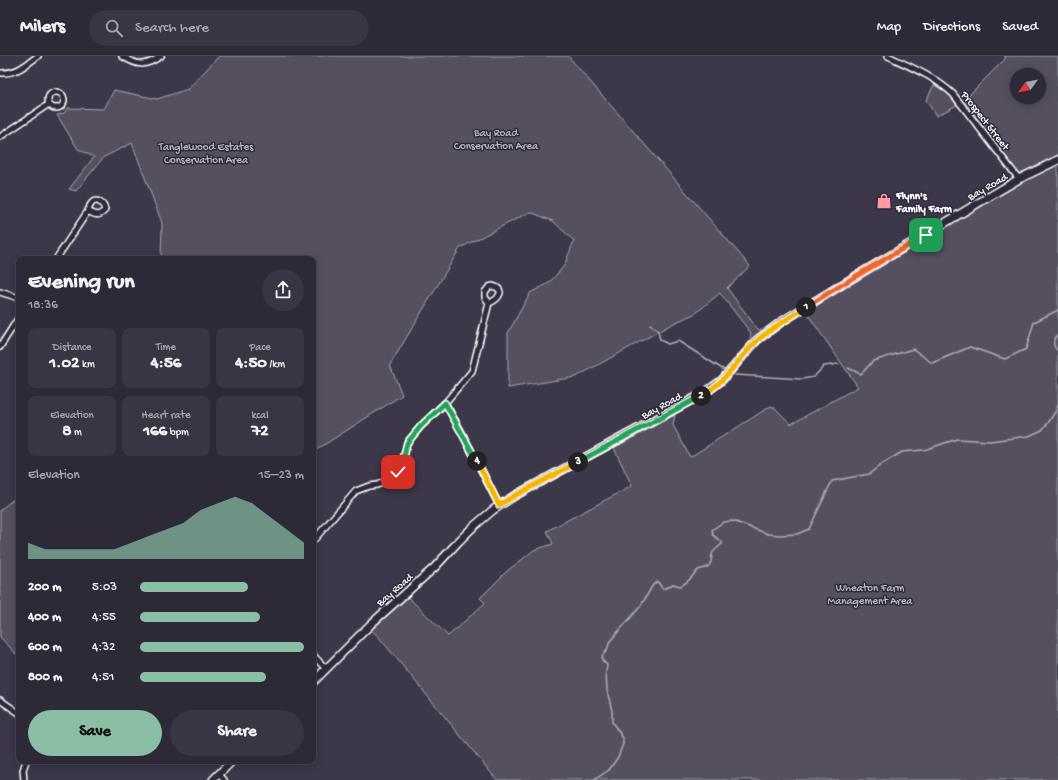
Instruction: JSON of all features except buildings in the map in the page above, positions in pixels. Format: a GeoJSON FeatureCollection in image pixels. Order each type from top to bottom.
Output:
{"type":"FeatureCollection","features":[{"type":"Feature","properties":{"kind":"main road","name":"Bay Road"},"geometry":{"type":"LineString","coordinates":[[316,679],[371,624],[435,567],[473,527],[499,505],[706,392],[722,380],[758,340],[776,326],[869,268],[1019,179],[1058,160]]}},
{"type":"Feature","properties":{"kind":"main road"},"geometry":{"type":"LineString","coordinates":[[212,780],[229,764]]}},
{"type":"Feature","properties":{"kind":"street"},"geometry":{"type":"LineString","coordinates":[[0,73],[8,73],[22,68],[38,56]]}},
{"type":"Feature","properties":{"kind":"street"},"geometry":{"type":"LineString","coordinates":[[122,56],[134,62],[144,64],[152,62],[161,56]]}},
{"type":"Feature","properties":{"kind":"street","name":"Prospect Street"},"geometry":{"type":"LineString","coordinates":[[888,56],[935,80],[954,94],[1019,179]]}},
{"type":"Feature","properties":{"kind":"street"},"geometry":{"type":"LineString","coordinates":[[0,136],[49,104]]}},
{"type":"Feature","properties":{"kind":"street"},"geometry":{"type":"LineString","coordinates":[[58,256],[88,211]]}},
{"type":"Feature","properties":{"kind":"street"},"geometry":{"type":"LineString","coordinates":[[0,292],[16,297]]}},
{"type":"Feature","properties":{"kind":"street"},"geometry":{"type":"LineString","coordinates":[[316,538],[356,491],[388,480],[398,472],[403,461],[407,443],[421,426],[445,403],[472,370],[488,304]]}},
{"type":"Feature","properties":{"kind":"street"},"geometry":{"type":"LineString","coordinates":[[0,347],[16,322]]}},
{"type":"Feature","properties":{"kind":"street"},"geometry":{"type":"LineString","coordinates":[[445,403],[460,428],[499,505]]}},
{"type":"Feature","properties":{"kind":"street"},"geometry":{"type":"LineString","coordinates":[[316,658],[326,669]]}},
{"type":"Feature","properties":{"kind":"street"},"geometry":{"type":"LineString","coordinates":[[0,700],[16,710]]}},
{"type":"Feature","properties":{"kind":"street"},"geometry":{"type":"LineString","coordinates":[[24,780],[25,764]]}},
{"type":"Feature","properties":{"kind":"street"},"geometry":{"type":"LineString","coordinates":[[219,774],[224,780]]}},
{"type":"Feature","properties":{"kind":"green space"},"geometry":{"type":"Polygon","coordinates":[[[219,56],[568,56],[750,266],[727,288],[756,327],[759,330],[763,330],[750,341],[750,332],[720,293],[696,313],[672,324],[576,377],[508,388],[508,333],[530,293],[549,283],[564,266],[574,241],[553,221],[530,212],[460,248],[390,365],[402,395],[316,450],[316,256],[161,256],[162,223],[132,143],[104,157],[76,191],[69,189],[94,157],[78,149],[57,115],[64,113],[68,108],[104,109],[114,90],[157,99],[188,89],[219,56]]]}},
{"type":"Feature","properties":{"kind":"green space"},"geometry":{"type":"Polygon","coordinates":[[[1004,56],[1058,56],[1058,155],[1018,174],[964,100],[1006,58],[1004,56]]]}},
{"type":"Feature","properties":{"kind":"green space"},"geometry":{"type":"Polygon","coordinates":[[[934,85],[949,94],[957,105],[936,116],[926,100],[934,85]]]}},
{"type":"Feature","properties":{"kind":"green space","name":"Wheaton Farm Management Area"},"geometry":{"type":"Polygon","coordinates":[[[1058,164],[1058,780],[497,780],[378,636],[371,630],[408,597],[448,636],[485,603],[480,598],[507,571],[534,550],[553,544],[547,531],[632,486],[614,448],[675,415],[673,425],[690,457],[771,406],[791,424],[858,387],[806,312],[871,271],[1019,184],[1058,164]]]}},
{"type":"Feature","properties":{"kind":"green space"},"geometry":{"type":"Polygon","coordinates":[[[16,497],[16,654],[0,637],[0,510],[16,497]]]}},
{"type":"Feature","properties":{"kind":"waterway"},"geometry":{"type":"LineString","coordinates":[[848,368],[861,374],[873,361],[913,349],[932,363],[970,347],[1005,359],[1026,349],[1034,322],[1058,310]]}},
{"type":"Feature","properties":{"kind":"waterway"},"geometry":{"type":"LineString","coordinates":[[650,324],[658,331],[660,340],[668,344],[678,341],[724,370]]}},
{"type":"Feature","properties":{"kind":"waterway"},"geometry":{"type":"LineString","coordinates":[[1058,335],[1054,343],[1058,351]]}},
{"type":"Feature","properties":{"kind":"waterway"},"geometry":{"type":"LineString","coordinates":[[735,375],[802,379],[814,377],[824,366],[839,364]]}},
{"type":"Feature","properties":{"kind":"waterway"},"geometry":{"type":"LineString","coordinates":[[594,780],[609,770],[618,757],[623,744],[623,738],[612,722],[612,711],[607,690],[607,665],[602,660],[602,656],[607,650],[610,641],[640,607],[655,583],[658,582],[662,588],[666,588],[673,584],[680,586],[688,581],[698,570],[708,566],[711,562],[713,552],[722,544],[722,542],[713,535],[712,530],[723,522],[733,521],[768,534],[797,534],[809,529],[832,481],[869,474],[902,452],[924,450],[957,439],[990,441],[1029,436],[1042,430],[1048,423],[1058,405]]}},
{"type":"Feature","properties":{"kind":"place","name":"Flynn's Family Farm"},"geometry":{"type":"Point","coordinates":[884,201]}},
{"type":"Feature","properties":{"kind":"route"},"geometry":{"type":"LineString","coordinates":[[398,472],[403,461],[407,443],[421,426],[445,403],[460,428],[499,505],[711,389],[719,383],[753,344],[771,329],[856,276],[926,235]]}},
{"type":"Feature","properties":{"kind":"park label","name":"Bay Road Conservation Area"},"geometry":{"type":"Point","coordinates":[496,138]}},
{"type":"Feature","properties":{"kind":"park label","name":"Tanglewood Estates Conservation Area"},"geometry":{"type":"Point","coordinates":[206,152]}}]}
